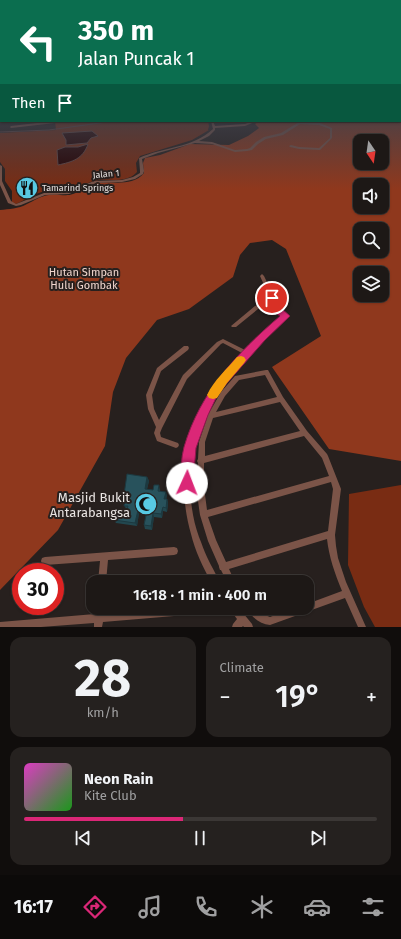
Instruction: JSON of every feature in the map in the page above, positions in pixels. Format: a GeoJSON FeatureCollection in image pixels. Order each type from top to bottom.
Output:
{"type":"FeatureCollection","features":[{"type":"Feature","properties":{"kind":"street","name":"Jalan 1"},"geometry":{"type":"LineString","coordinates":[[0,167],[0,181],[8,202],[20,204],[44,194],[68,193],[95,182],[122,181],[134,178],[141,174],[142,171],[140,159],[192,142],[212,133],[213,130]]}},
{"type":"Feature","properties":{"kind":"street"},"geometry":{"type":"LineString","coordinates":[[192,142],[212,143],[235,151],[247,150],[251,149],[265,138],[282,134],[288,130]]}},
{"type":"Feature","properties":{"kind":"street"},"geometry":{"type":"LineString","coordinates":[[291,146],[306,149],[320,149],[331,138],[331,130]]}},
{"type":"Feature","properties":{"kind":"street"},"geometry":{"type":"LineString","coordinates":[[262,276],[278,310]]}},
{"type":"Feature","properties":{"kind":"street"},"geometry":{"type":"LineString","coordinates":[[212,575],[194,530],[187,493],[186,474],[190,448],[203,414],[223,380],[261,337],[286,316],[278,310],[263,306],[257,307],[234,326]]}},
{"type":"Feature","properties":{"kind":"street"},"geometry":{"type":"LineString","coordinates":[[176,444],[159,439],[157,433],[185,377],[219,342],[227,342],[246,353]]}},
{"type":"Feature","properties":{"kind":"street"},"geometry":{"type":"LineString","coordinates":[[159,427],[151,410],[149,395],[159,370],[186,348]]}},
{"type":"Feature","properties":{"kind":"street"},"geometry":{"type":"LineString","coordinates":[[227,575],[212,541],[204,515],[200,487],[202,442],[211,416],[223,394],[239,376],[266,372],[281,399],[325,456],[334,478],[337,489],[331,535],[336,562],[347,593],[362,627]]}},
{"type":"Feature","properties":{"kind":"street"},"geometry":{"type":"LineString","coordinates":[[203,414],[211,416],[281,399]]}},
{"type":"Feature","properties":{"kind":"street"},"geometry":{"type":"LineString","coordinates":[[200,461],[306,433]]}},
{"type":"Feature","properties":{"kind":"street"},"geometry":{"type":"LineString","coordinates":[[204,515],[334,478]]}},
{"type":"Feature","properties":{"kind":"street"},"geometry":{"type":"LineString","coordinates":[[223,567],[326,535],[331,535]]}},
{"type":"Feature","properties":{"kind":"street"},"geometry":{"type":"LineString","coordinates":[[45,561],[174,551]]}},
{"type":"Feature","properties":{"kind":"street"},"geometry":{"type":"LineString","coordinates":[[103,575],[104,556]]}},
{"type":"Feature","properties":{"kind":"street"},"geometry":{"type":"LineString","coordinates":[[314,605],[347,593]]}},
{"type":"Feature","properties":{"kind":"street"},"geometry":{"type":"LineString","coordinates":[[0,626],[99,622],[154,615]]}},
{"type":"Feature","properties":{"kind":"street"},"geometry":{"type":"LineString","coordinates":[[240,615],[249,627]]}},
{"type":"Feature","properties":{"kind":"street"},"geometry":{"type":"LineString","coordinates":[[259,615],[265,621],[270,621],[287,615]]}},
{"type":"Feature","properties":{"kind":"street"},"geometry":{"type":"LineString","coordinates":[[236,627],[243,619]]}},
{"type":"Feature","properties":{"kind":"shaded area"},"geometry":{"type":"Polygon","coordinates":[[[51,130],[209,130],[192,140],[140,156],[136,163],[137,172],[129,178],[95,181],[68,192],[51,190],[46,191],[16,204],[12,203],[12,191],[5,181],[5,169],[0,162],[0,133],[51,130]]]}},
{"type":"Feature","properties":{"kind":"shaded area"},"geometry":{"type":"Polygon","coordinates":[[[92,131],[98,136],[91,138],[87,143],[66,145],[66,140],[62,133],[92,131]]]}},
{"type":"Feature","properties":{"kind":"shaded area"},"geometry":{"type":"Polygon","coordinates":[[[88,144],[83,153],[76,159],[68,163],[58,165],[57,150],[65,147],[78,147],[88,144]]]}},
{"type":"Feature","properties":{"kind":"shaded area"},"geometry":{"type":"Polygon","coordinates":[[[401,485],[401,627],[375,627],[364,607],[348,565],[349,494],[401,485]]]}},
{"type":"Feature","properties":{"kind":"green space","name":"Hutan Simpan Hulu Gombak"},"geometry":{"type":"Polygon","coordinates":[[[256,130],[401,130],[401,461],[329,449],[272,367],[321,336],[286,249],[272,240],[250,243],[240,255],[233,277],[189,309],[157,320],[126,358],[113,392],[105,446],[58,530],[26,563],[12,563],[12,578],[0,590],[0,210],[24,206],[40,197],[70,195],[99,183],[129,182],[144,173],[143,163],[145,158],[160,155],[190,144],[229,145],[248,136],[256,130]]]}},
{"type":"Feature","properties":{"kind":"building","name":"Masjid Bukit Antarabangsa"},"geometry":{"type":"Polygon","coordinates":[[[127,474],[147,477],[145,489],[153,490],[154,485],[159,485],[158,491],[166,492],[164,499],[167,499],[166,508],[163,507],[161,514],[153,513],[151,526],[144,525],[147,511],[138,510],[135,523],[114,520],[116,512],[126,513],[128,506],[124,506],[125,502],[123,502],[127,474]]]}},
{"type":"Feature","properties":{"kind":"waterway"},"geometry":{"type":"LineString","coordinates":[[0,132],[43,130]]}},
{"type":"Feature","properties":{"kind":"slow traffic"},"geometry":{"type":"LineString","coordinates":[[213,395],[223,380],[241,360]]}},
{"type":"Feature","properties":{"kind":"place","name":"Tamarind Springs"},"geometry":{"type":"Point","coordinates":[27,188]}},
{"type":"Feature","properties":{"kind":"place","name":"Masjid Bukit Antarabangsa"},"geometry":{"type":"Point","coordinates":[146,504]}},
{"type":"Feature","properties":{"kind":"route"},"geometry":{"type":"LineString","coordinates":[[187,483],[187,461],[190,448],[203,414],[214,393],[223,380],[261,337],[286,316],[278,310],[272,298]]}}]}
